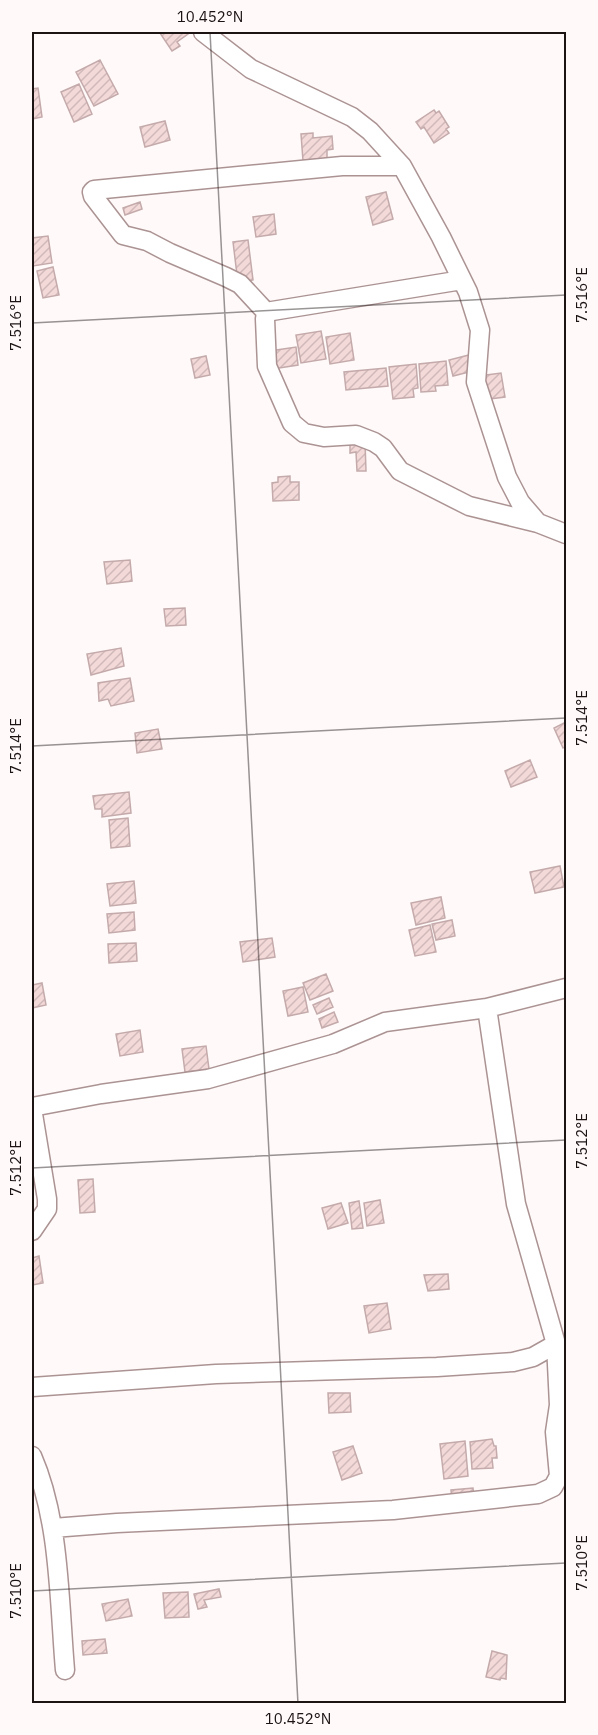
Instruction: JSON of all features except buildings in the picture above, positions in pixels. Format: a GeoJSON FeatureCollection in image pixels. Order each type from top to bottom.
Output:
{"type":"FeatureCollection","features":[{"type":"Feature","properties":{"kind":"street"},"geometry":{"type":"LineString","coordinates":[[203,32],[251,69],[352,117],[370,131],[402,166],[462,280],[480,330],[476,382],[507,477],[520,502],[538,523]]}},
{"type":"Feature","properties":{"kind":"street"},"geometry":{"type":"LineString","coordinates":[[267,312],[240,284],[233,280],[147,241],[123,235],[92,192],[342,166],[402,166]]}},
{"type":"Feature","properties":{"kind":"street"},"geometry":{"type":"LineString","coordinates":[[267,312],[462,280]]}},
{"type":"Feature","properties":{"kind":"street"},"geometry":{"type":"LineString","coordinates":[[267,312],[264,319],[267,366],[292,423],[304,433],[324,437],[356,435],[383,448],[400,471],[469,506],[538,523],[567,534]]}},
{"type":"Feature","properties":{"kind":"street"},"geometry":{"type":"LineString","coordinates":[[32,1232],[47,1209],[47,1199],[32,1108],[101,1094],[208,1079],[333,1044],[385,1022],[487,1008],[567,988]]}},
{"type":"Feature","properties":{"kind":"street"},"geometry":{"type":"LineString","coordinates":[[53,1528],[393,1510],[538,1494],[553,1487],[560,1476],[555,1432],[559,1405],[556,1344],[516,1204],[487,1008]]}},
{"type":"Feature","properties":{"kind":"street"},"geometry":{"type":"LineString","coordinates":[[32,1388],[216,1374],[437,1367],[513,1362],[533,1357],[556,1344]]}},
{"type":"Feature","properties":{"kind":"street"},"geometry":{"type":"LineString","coordinates":[[32,1456],[39,1472],[53,1528],[65,1670]]}}]}
